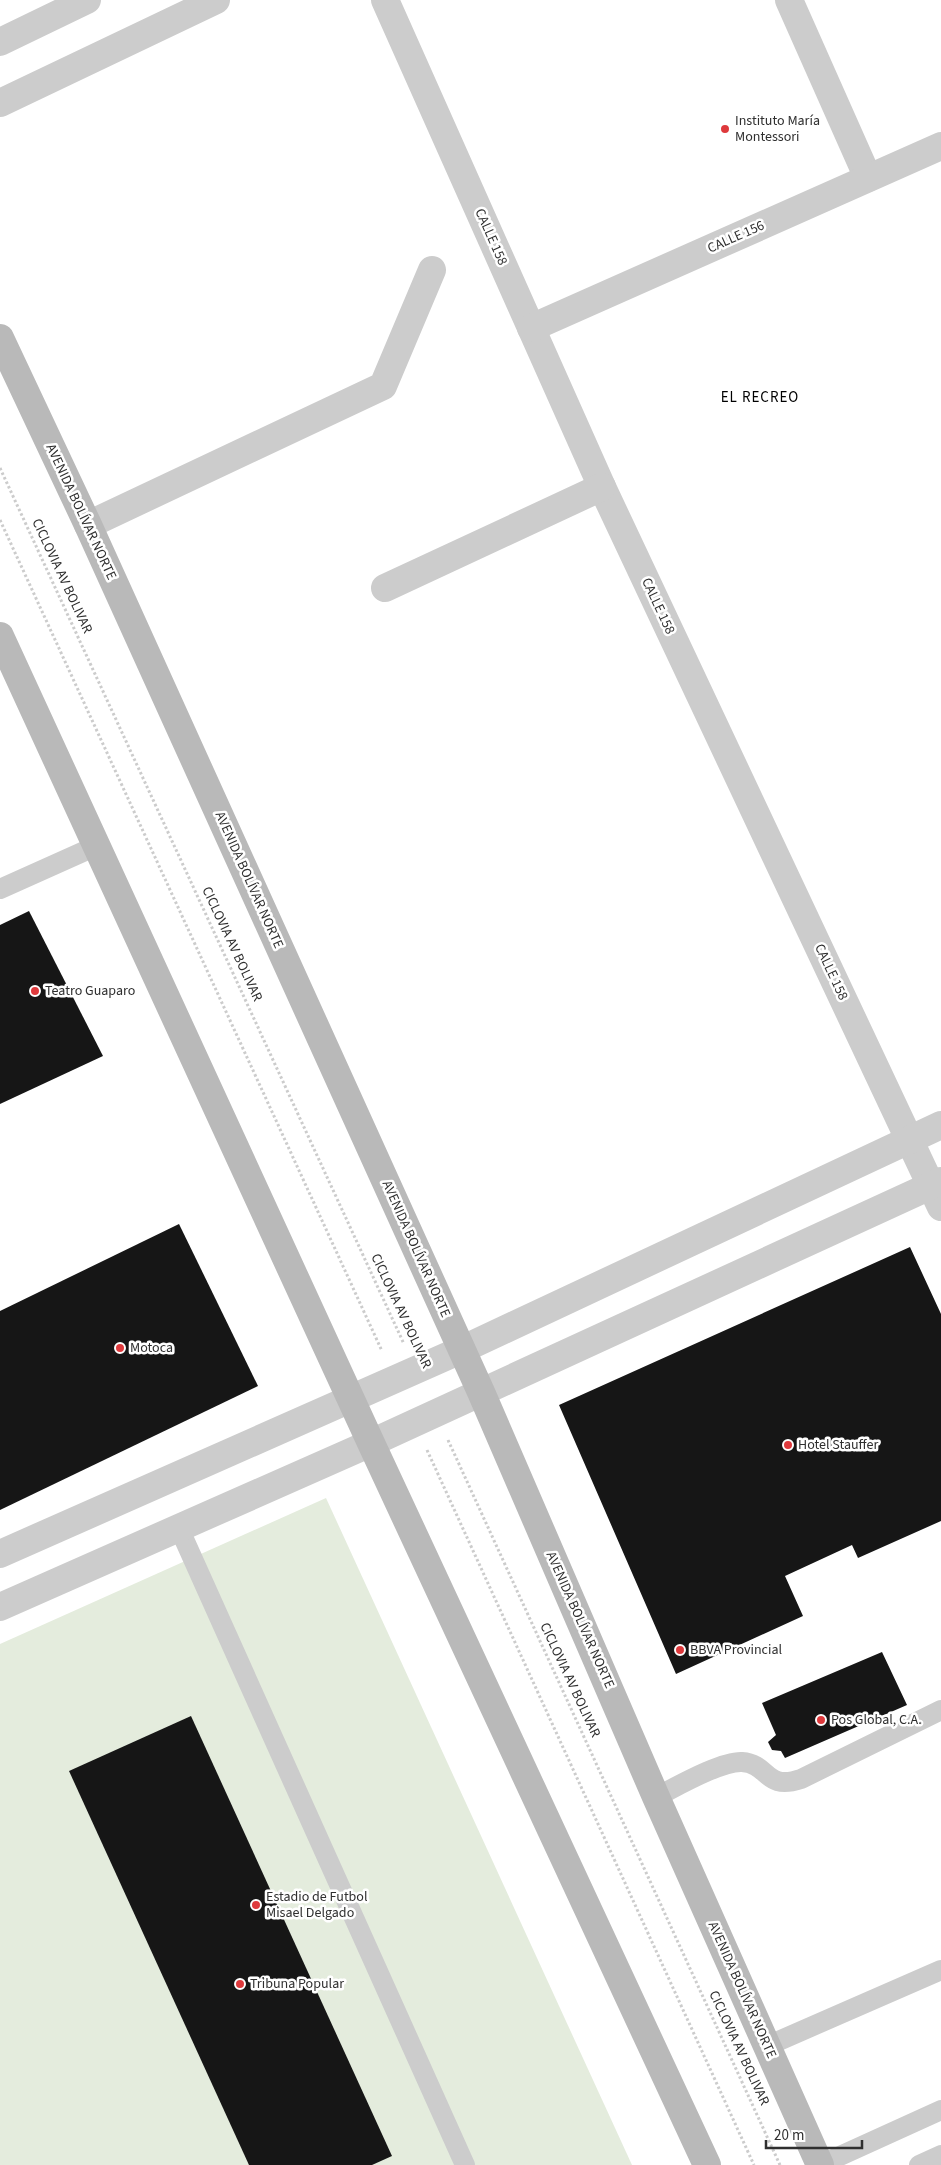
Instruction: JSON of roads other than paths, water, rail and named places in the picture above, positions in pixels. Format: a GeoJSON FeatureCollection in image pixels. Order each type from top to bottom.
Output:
{"type":"FeatureCollection","features":[{"type":"Feature","properties":{"kind":"main road","name":"AVENIDA BOLÍVAR NORTE"},"geometry":{"type":"LineString","coordinates":[[0,338],[88,525],[481,1392],[656,1796],[820,2165]]}},
{"type":"Feature","properties":{"kind":"main road"},"geometry":{"type":"LineString","coordinates":[[0,636],[371,1443],[707,2165]]}},
{"type":"Feature","properties":{"kind":"street"},"geometry":{"type":"LineString","coordinates":[[0,42],[87,0]]}},
{"type":"Feature","properties":{"kind":"street"},"geometry":{"type":"LineString","coordinates":[[0,103],[216,0]]}},
{"type":"Feature","properties":{"kind":"street","name":"CALLE 158"},"geometry":{"type":"LineString","coordinates":[[385,0],[602,487],[910,1139],[938,1191]]}},
{"type":"Feature","properties":{"kind":"street"},"geometry":{"type":"LineString","coordinates":[[789,0],[868,178]]}},
{"type":"Feature","properties":{"kind":"street","name":"CALLE 156"},"geometry":{"type":"LineString","coordinates":[[531,328],[941,146]]}},
{"type":"Feature","properties":{"kind":"street"},"geometry":{"type":"LineString","coordinates":[[88,525],[383,386],[432,270]]}},
{"type":"Feature","properties":{"kind":"street"},"geometry":{"type":"LineString","coordinates":[[385,588],[602,487]]}},
{"type":"Feature","properties":{"kind":"street"},"geometry":{"type":"LineString","coordinates":[[0,1554],[462,1350],[941,1125]]}},
{"type":"Feature","properties":{"kind":"street"},"geometry":{"type":"LineString","coordinates":[[0,1608],[481,1392],[938,1191]]}},
{"type":"Feature","properties":{"kind":"lane"},"geometry":{"type":"LineString","coordinates":[[0,889],[96,846]]}},
{"type":"Feature","properties":{"kind":"lane"},"geometry":{"type":"LineString","coordinates":[[179,1528],[464,2165]]}},
{"type":"Feature","properties":{"kind":"lane"},"geometry":{"type":"LineString","coordinates":[[656,1796],[728,1763],[742,1762],[755,1765],[776,1782],[788,1783],[801,1779],[941,1710]]}},
{"type":"Feature","properties":{"kind":"lane"},"geometry":{"type":"LineString","coordinates":[[767,2046],[941,1970]]}},
{"type":"Feature","properties":{"kind":"lane"},"geometry":{"type":"LineString","coordinates":[[820,2165],[941,2110]]}},
{"type":"Feature","properties":{"kind":"lane"},"geometry":{"type":"LineString","coordinates":[[918,2165],[941,2155]]}},
{"type":"Feature","properties":{"kind":"place","name":"Instituto María Montessori"},"geometry":{"type":"Point","coordinates":[725,129]}},
{"type":"Feature","properties":{"kind":"place","name":"Teatro Guaparo"},"geometry":{"type":"Point","coordinates":[35,991]}},
{"type":"Feature","properties":{"kind":"place","name":"Motoca"},"geometry":{"type":"Point","coordinates":[120,1348]}},
{"type":"Feature","properties":{"kind":"place","name":"Hotel Stauffer"},"geometry":{"type":"Point","coordinates":[788,1445]}},
{"type":"Feature","properties":{"kind":"place","name":"BBVA Provincial"},"geometry":{"type":"Point","coordinates":[680,1650]}},
{"type":"Feature","properties":{"kind":"place","name":"Pos Global, C.A."},"geometry":{"type":"Point","coordinates":[821,1720]}},
{"type":"Feature","properties":{"kind":"place","name":"Estadio de Futbol Misael Delgado"},"geometry":{"type":"Point","coordinates":[256,1905]}},
{"type":"Feature","properties":{"kind":"place","name":"Tribuna Popular"},"geometry":{"type":"Point","coordinates":[240,1984]}},
{"type":"Feature","properties":{"kind":"district","name":"EL RECREO"},"geometry":{"type":"Point","coordinates":[760,397]}}]}
